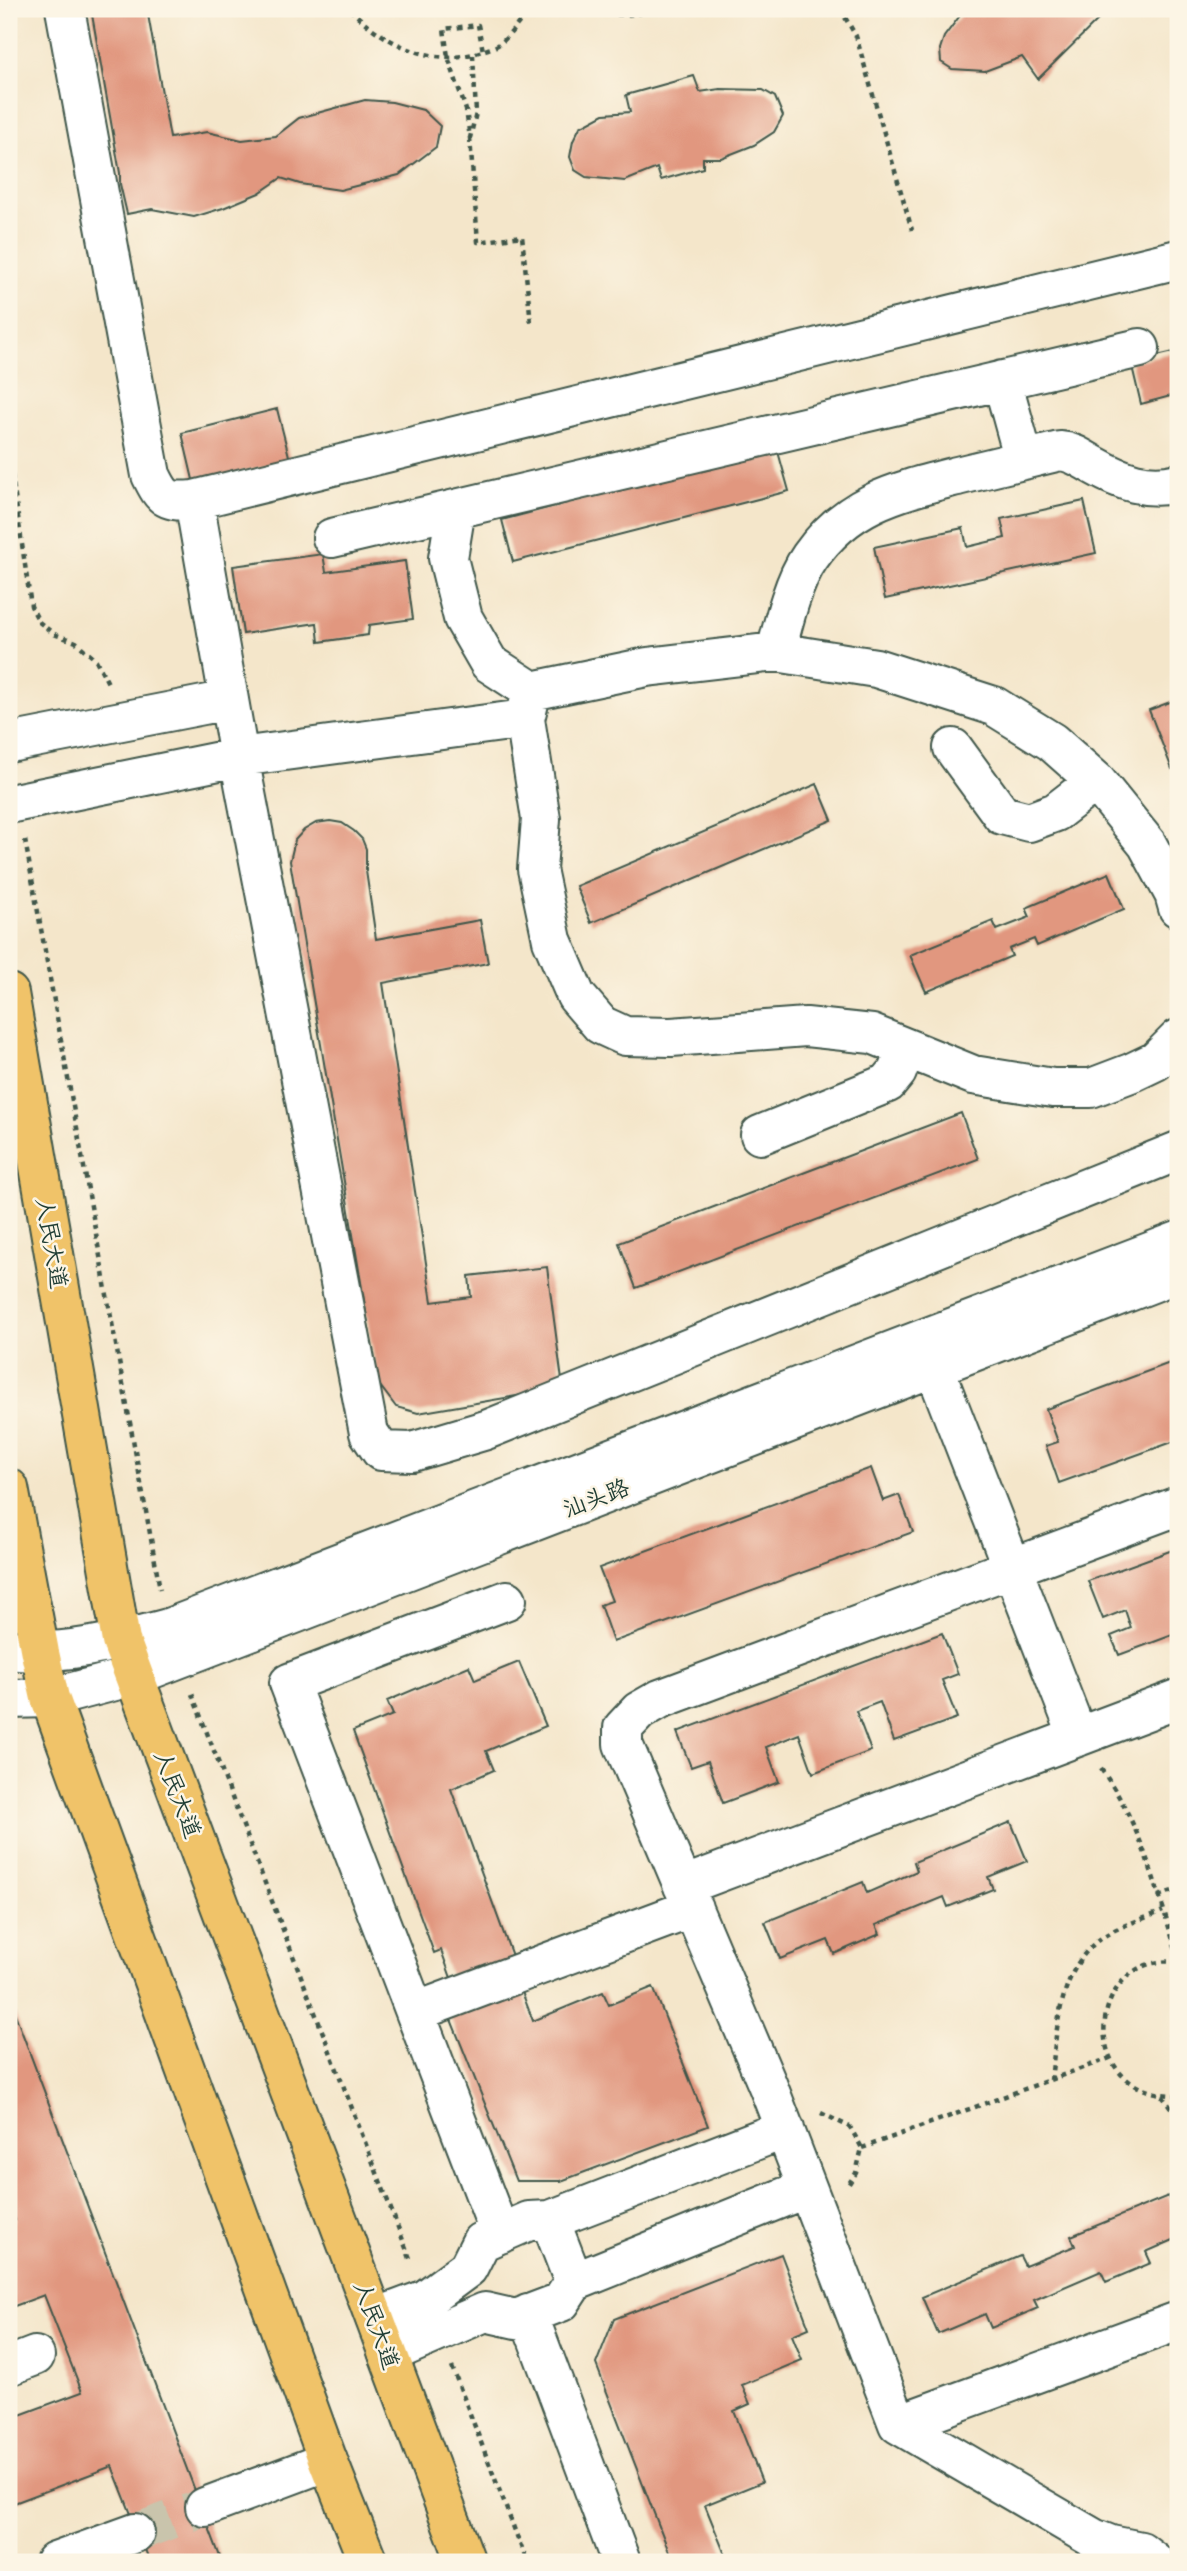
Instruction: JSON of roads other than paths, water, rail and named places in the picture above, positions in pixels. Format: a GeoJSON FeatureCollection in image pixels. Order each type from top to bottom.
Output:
{"type":"FeatureCollection","features":[{"type":"Feature","properties":{"kind":"main road","name":"人民大道"},"geometry":{"type":"LineString","coordinates":[[9,993],[121,1641],[466,2562]]}},
{"type":"Feature","properties":{"kind":"main road"},"geometry":{"type":"LineString","coordinates":[[9,1488],[24,1652],[50,1698],[328,2461],[368,2562]]}},
{"type":"Feature","properties":{"kind":"street"},"geometry":{"type":"LineString","coordinates":[[65,9],[151,475],[160,494],[173,501],[194,500],[1178,259]]}},
{"type":"Feature","properties":{"kind":"street"},"geometry":{"type":"LineString","coordinates":[[332,538],[1140,348]]}},
{"type":"Feature","properties":{"kind":"street"},"geometry":{"type":"LineString","coordinates":[[1002,380],[1024,460]]}},
{"type":"Feature","properties":{"kind":"street"},"geometry":{"type":"LineString","coordinates":[[776,652],[788,607],[808,559],[836,526],[897,491],[1060,451],[1072,452],[1119,478],[1142,485],[1166,486],[1178,483]]}},
{"type":"Feature","properties":{"kind":"street"},"geometry":{"type":"LineString","coordinates":[[194,500],[239,757],[369,1433],[381,1451],[412,1452],[486,1430],[1178,1151]]}},
{"type":"Feature","properties":{"kind":"street"},"geometry":{"type":"LineString","coordinates":[[456,509],[449,558],[463,618],[489,663],[528,705],[541,819],[537,869],[552,940],[576,996],[601,1025],[625,1036],[671,1037],[806,1027],[872,1034],[972,1075],[1053,1088],[1091,1088],[1156,1061],[1178,1039]]}},
{"type":"Feature","properties":{"kind":"street"},"geometry":{"type":"LineString","coordinates":[[9,804],[239,757],[528,705],[647,667],[776,652],[876,668],[994,706],[1052,742],[1096,780],[1147,844],[1166,852],[1178,908]]}},
{"type":"Feature","properties":{"kind":"street"},"geometry":{"type":"LineString","coordinates":[[9,743],[229,701]]}},
{"type":"Feature","properties":{"kind":"street"},"geometry":{"type":"LineString","coordinates":[[953,748],[1002,815],[1029,822],[1056,812],[1096,780]]}},
{"type":"Feature","properties":{"kind":"street"},"geometry":{"type":"LineString","coordinates":[[760,1135],[888,1083],[897,1072],[906,1048]]}},
{"type":"Feature","properties":{"kind":"street","name":"汕头路"},"geometry":{"type":"LineString","coordinates":[[24,1652],[121,1641],[168,1628],[1178,1241]]}},
{"type":"Feature","properties":{"kind":"street","name":"汕头路"},"geometry":{"type":"LineString","coordinates":[[9,1699],[50,1698],[134,1676],[1178,1273]]}},
{"type":"Feature","properties":{"kind":"street"},"geometry":{"type":"LineString","coordinates":[[934,1367],[1078,1737]]}},
{"type":"Feature","properties":{"kind":"street"},"geometry":{"type":"LineString","coordinates":[[1155,2562],[1141,2551],[1093,2538],[898,2424],[785,2129],[623,1744],[623,1728],[639,1711],[660,1699],[1178,1506]]}},
{"type":"Feature","properties":{"kind":"street"},"geometry":{"type":"LineString","coordinates":[[500,2234],[289,1683],[507,1600]]}},
{"type":"Feature","properties":{"kind":"street"},"geometry":{"type":"LineString","coordinates":[[415,2012],[1078,1737],[1178,1699]]}},
{"type":"Feature","properties":{"kind":"street"},"geometry":{"type":"LineString","coordinates":[[375,2319],[426,2299],[468,2267],[481,2242],[528,2221],[550,2220],[785,2129]]}},
{"type":"Feature","properties":{"kind":"street"},"geometry":{"type":"LineString","coordinates":[[388,2354],[485,2312],[516,2319],[561,2302],[574,2282],[807,2188]]}},
{"type":"Feature","properties":{"kind":"street"},"geometry":{"type":"LineString","coordinates":[[550,2220],[574,2282]]}},
{"type":"Feature","properties":{"kind":"street"},"geometry":{"type":"LineString","coordinates":[[468,2267],[485,2312]]}},
{"type":"Feature","properties":{"kind":"street"},"geometry":{"type":"LineString","coordinates":[[528,2314],[621,2562]]}},
{"type":"Feature","properties":{"kind":"street"},"geometry":{"type":"LineString","coordinates":[[898,2424],[1178,2321]]}},
{"type":"Feature","properties":{"kind":"street"},"geometry":{"type":"LineString","coordinates":[[205,2507],[328,2461]]}},
{"type":"Feature","properties":{"kind":"street"},"geometry":{"type":"LineString","coordinates":[[55,2562],[135,2533]]}},
{"type":"Feature","properties":{"kind":"tunnel"},"geometry":{"type":"LineString","coordinates":[[135,2533],[205,2507]]}}]}
